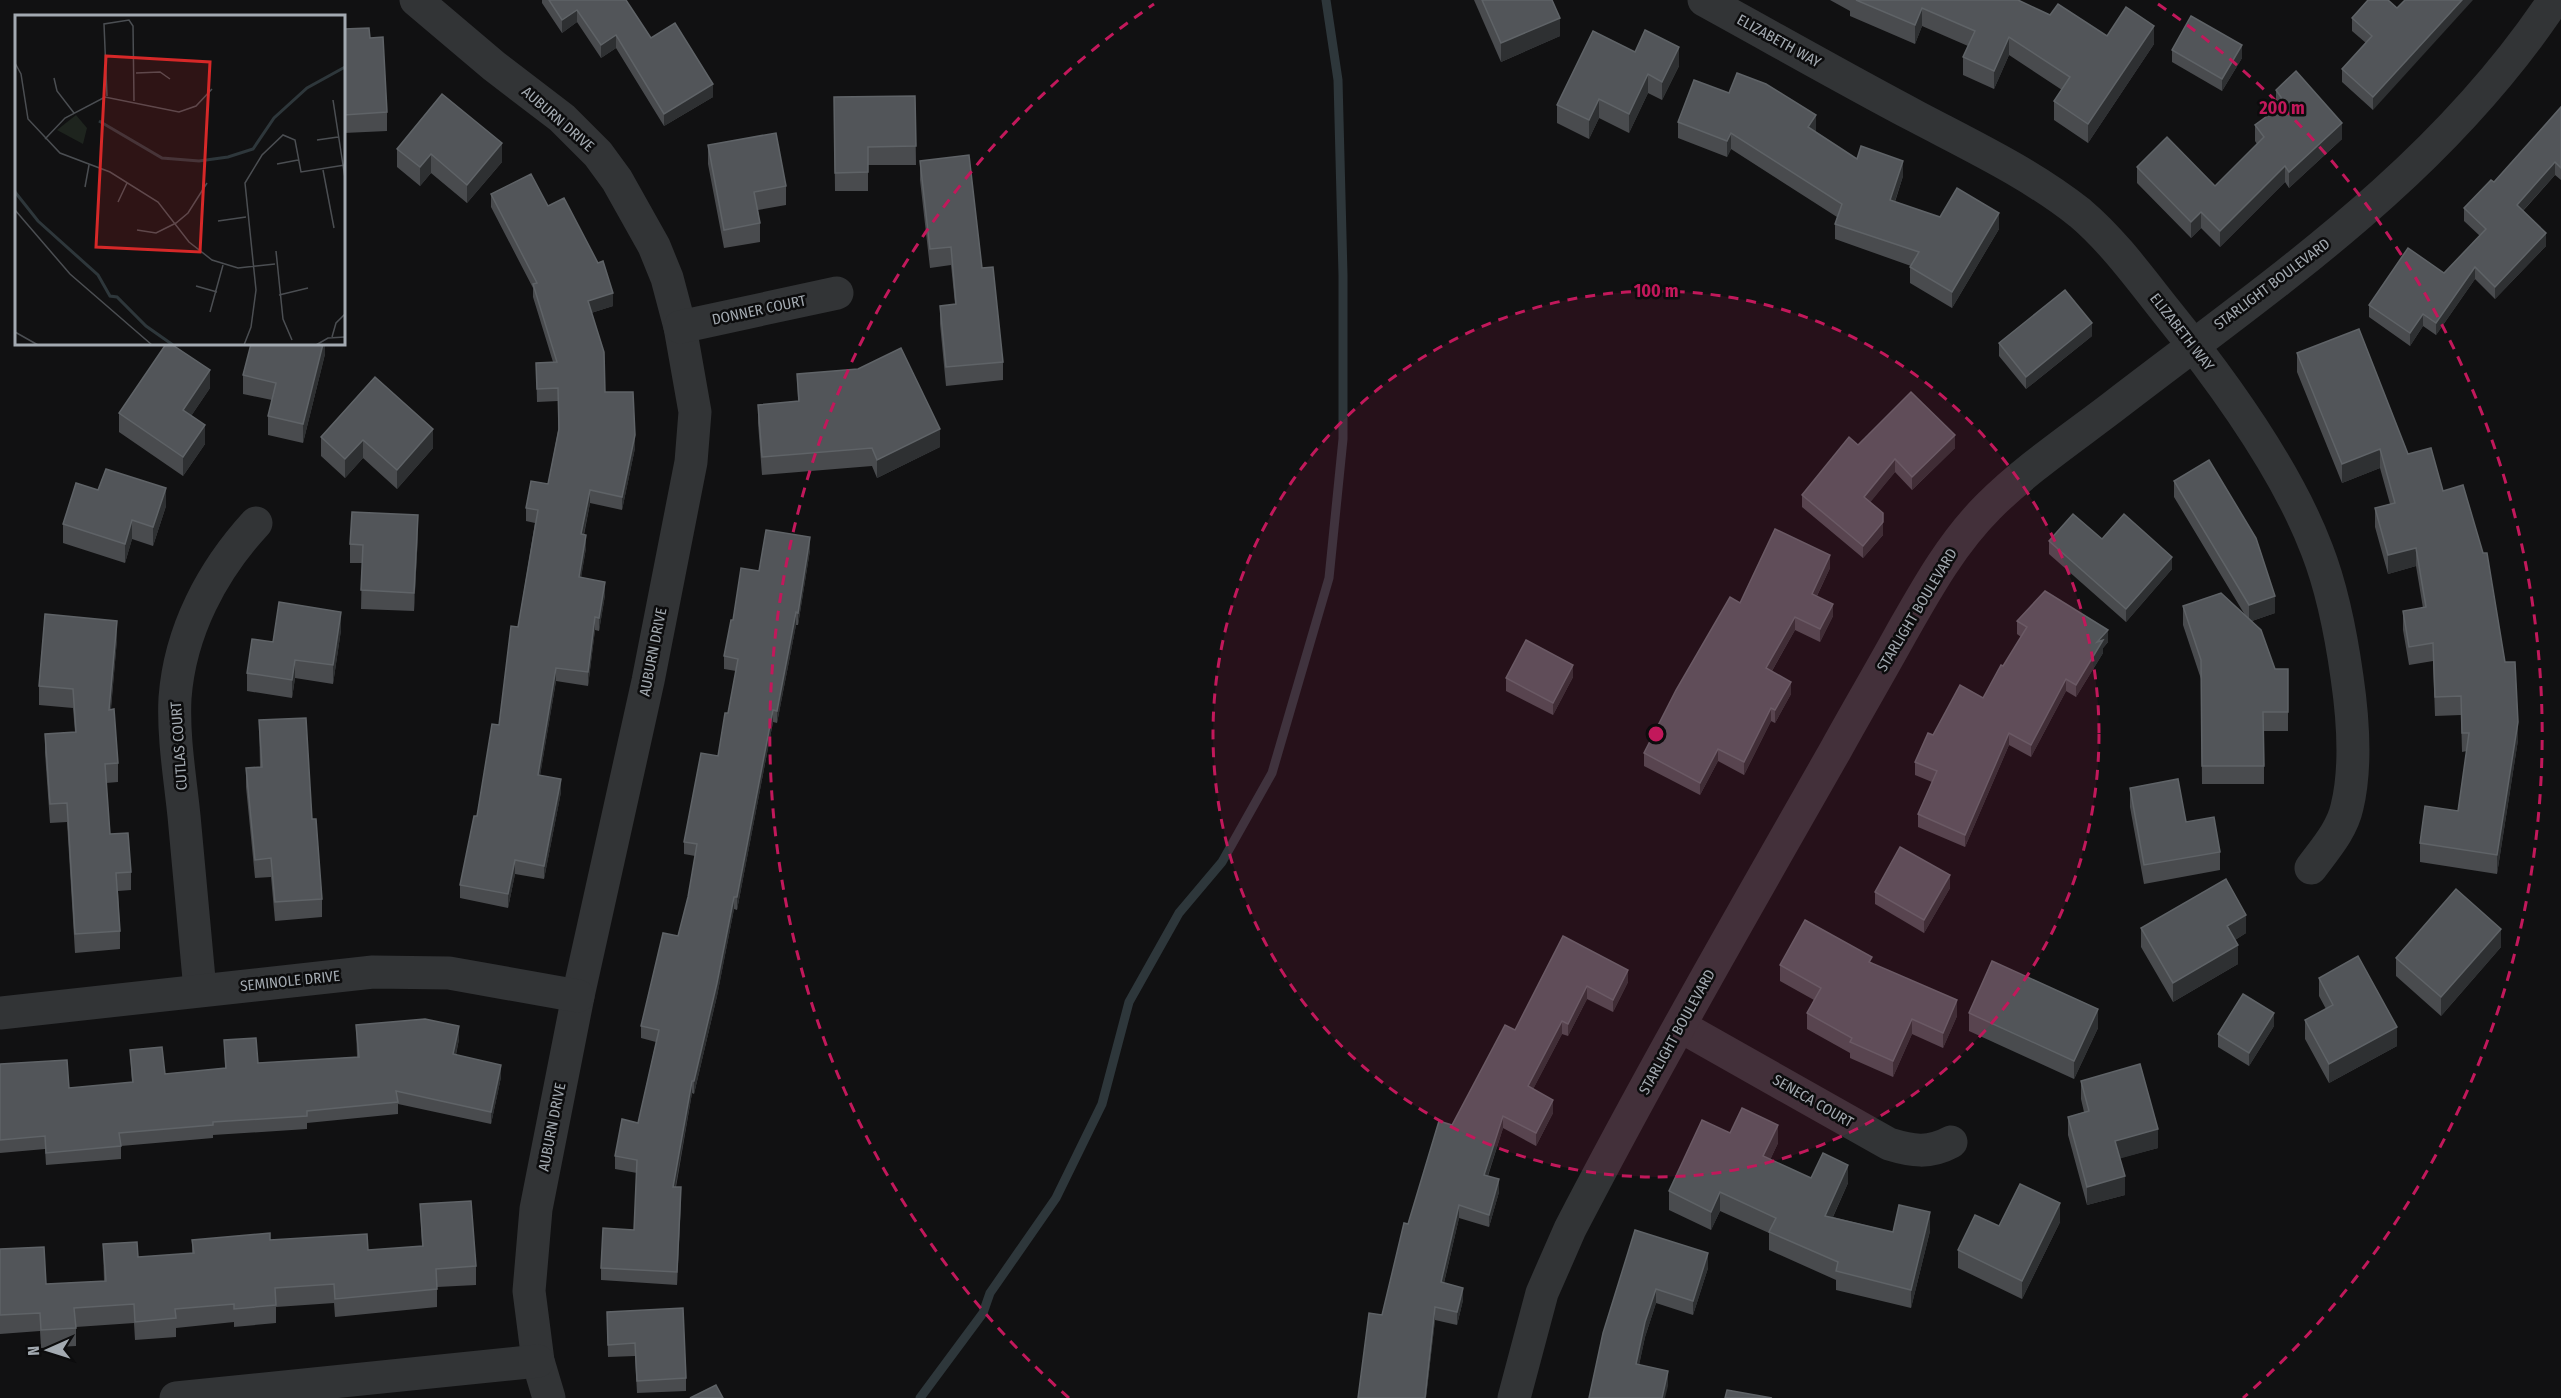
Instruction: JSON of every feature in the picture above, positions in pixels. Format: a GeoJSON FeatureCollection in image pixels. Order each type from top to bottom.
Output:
{"type":"FeatureCollection","features":[{"type":"Feature","properties":{"kind":"street","name":"AUBURN DRIVE"},"geometry":{"type":"LineString","coordinates":[[416,0],[494,66],[562,118],[598,154],[635,210],[668,278],[680,327],[695,411],[691,462],[648,681],[579,996],[536,1209],[529,1291],[538,1361],[549,1398]]}},
{"type":"Feature","properties":{"kind":"street","name":"ELIZABETH WAY"},"geometry":{"type":"LineString","coordinates":[[1704,0],[2046,189],[2081,214],[2116,249],[2193,344],[2249,425],[2300,510],[2318,552],[2336,614],[2350,699],[2351,782],[2347,809],[2336,833],[2312,868]]}},
{"type":"Feature","properties":{"kind":"street","name":"STARLIGHT BOULEVARD"},"geometry":{"type":"LineString","coordinates":[[1514,1398],[1542,1293],[1554,1260],[1772,861],[1951,551],[1989,506],[2018,480],[2193,344],[2313,255],[2400,180],[2434,147],[2507,64],[2554,0]]}},
{"type":"Feature","properties":{"kind":"street","name":"DONNER COURT"},"geometry":{"type":"LineString","coordinates":[[680,327],[837,293]]}},
{"type":"Feature","properties":{"kind":"street","name":"CUTLAS COURT"},"geometry":{"type":"LineString","coordinates":[[200,990],[175,723],[175,698],[185,641],[205,592],[232,549],[256,523]]}},
{"type":"Feature","properties":{"kind":"street","name":"SEMINOLE DRIVE"},"geometry":{"type":"LineString","coordinates":[[0,1013],[373,972],[449,973],[579,996]]}},
{"type":"Feature","properties":{"kind":"street","name":"SENECA COURT"},"geometry":{"type":"LineString","coordinates":[[1680,1026],[1888,1144],[1924,1152],[1940,1149],[1952,1142]]}},
{"type":"Feature","properties":{"kind":"street"},"geometry":{"type":"LineString","coordinates":[[176,1398],[538,1361]]}},
{"type":"Feature","properties":{"kind":"building"},"geometry":{"type":"Polygon","coordinates":[[[549,0],[626,0],[651,38],[675,23],[713,84],[664,114],[616,35],[601,45],[577,10],[562,20],[549,0]]]}},
{"type":"Feature","properties":{"kind":"building"},"geometry":{"type":"Polygon","coordinates":[[[1482,0],[1552,0],[1560,18],[1501,43],[1482,0]]]}},
{"type":"Feature","properties":{"kind":"building"},"geometry":{"type":"Polygon","coordinates":[[[1856,0],[2018,0],[2050,15],[2058,4],[2107,36],[2126,7],[2154,26],[2088,124],[2054,101],[2070,77],[2009,37],[1994,71],[1963,57],[1975,31],[1922,8],[1915,25],[1856,0]]]}},
{"type":"Feature","properties":{"kind":"building"},"geometry":{"type":"Polygon","coordinates":[[[2368,0],[2388,0],[2397,8],[2405,0],[2462,0],[2373,97],[2342,69],[2372,36],[2352,18],[2368,0]]]}},
{"type":"Feature","properties":{"kind":"building"},"geometry":{"type":"Polygon","coordinates":[[[2191,16],[2242,45],[2222,79],[2172,50],[2191,16]]]}},
{"type":"Feature","properties":{"kind":"building"},"geometry":{"type":"Polygon","coordinates":[[[369,28],[370,38],[383,37],[387,112],[345,115],[345,29],[369,28]]]}},
{"type":"Feature","properties":{"kind":"building"},"geometry":{"type":"Polygon","coordinates":[[[1645,30],[1679,47],[1662,82],[1648,74],[1629,114],[1599,99],[1589,120],[1557,105],[1593,31],[1635,52],[1645,30]]]}},
{"type":"Feature","properties":{"kind":"building"},"geometry":{"type":"Polygon","coordinates":[[[2296,71],[2342,123],[2289,172],[2285,166],[2220,231],[2201,212],[2191,222],[2137,167],[2167,137],[2215,186],[2264,137],[2255,125],[2285,103],[2276,90],[2296,71]]]}},
{"type":"Feature","properties":{"kind":"building"},"geometry":{"type":"Polygon","coordinates":[[[1737,73],[1766,84],[1816,115],[1808,127],[1857,159],[1861,146],[1903,161],[1890,200],[1940,217],[1957,188],[1999,213],[1952,292],[1910,267],[1919,252],[1835,224],[1842,204],[1731,133],[1727,141],[1678,122],[1694,80],[1729,93],[1737,73]]]}},
{"type":"Feature","properties":{"kind":"building"},"geometry":{"type":"Polygon","coordinates":[[[442,94],[502,143],[467,185],[431,154],[420,167],[397,149],[442,94]]]}},
{"type":"Feature","properties":{"kind":"building"},"geometry":{"type":"Polygon","coordinates":[[[915,96],[916,146],[868,147],[868,172],[835,173],[834,97],[915,96]]]}},
{"type":"Feature","properties":{"kind":"building"},"geometry":{"type":"Polygon","coordinates":[[[2561,107],[2561,168],[2555,162],[2517,205],[2546,233],[2495,287],[2475,267],[2436,323],[2423,314],[2410,333],[2369,305],[2408,248],[2444,273],[2486,229],[2464,208],[2491,180],[2494,182],[2561,107]]]}},
{"type":"Feature","properties":{"kind":"building"},"geometry":{"type":"Polygon","coordinates":[[[776,133],[786,186],[754,192],[760,223],[724,230],[708,145],[776,133]]]}},
{"type":"Feature","properties":{"kind":"building"},"geometry":{"type":"Polygon","coordinates":[[[969,155],[982,268],[993,267],[1003,362],[946,367],[940,306],[956,304],[951,247],[930,249],[920,161],[969,155]]]}},
{"type":"Feature","properties":{"kind":"building"},"geometry":{"type":"Polygon","coordinates":[[[531,174],[548,206],[564,198],[598,263],[603,261],[613,293],[588,301],[604,352],[605,392],[633,392],[635,435],[622,497],[590,490],[581,534],[586,535],[579,577],[605,582],[599,618],[595,617],[588,672],[556,668],[538,775],[561,779],[544,866],[515,860],[508,894],[460,885],[474,816],[477,816],[492,724],[499,725],[511,626],[518,627],[538,510],[526,508],[531,481],[548,484],[559,429],[558,388],[537,389],[536,363],[557,362],[533,284],[537,283],[491,194],[531,174]]]}},
{"type":"Feature","properties":{"kind":"building"},"geometry":{"type":"Polygon","coordinates":[[[2065,290],[2092,323],[2026,377],[1999,343],[2065,290]]]}},
{"type":"Feature","properties":{"kind":"building"},"geometry":{"type":"Polygon","coordinates":[[[2359,329],[2408,454],[2431,448],[2443,491],[2463,485],[2483,553],[2487,553],[2505,662],[2515,662],[2518,722],[2497,855],[2420,843],[2425,806],[2458,811],[2469,733],[2462,733],[2461,696],[2435,697],[2433,643],[2409,647],[2403,611],[2426,607],[2416,548],[2388,555],[2375,508],[2395,503],[2380,449],[2342,464],[2297,353],[2359,329]]]}},
{"type":"Feature","properties":{"kind":"building"},"geometry":{"type":"Polygon","coordinates":[[[165,345],[172,345],[210,370],[183,410],[205,425],[183,457],[119,413],[165,345]]]}},
{"type":"Feature","properties":{"kind":"building"},"geometry":{"type":"Polygon","coordinates":[[[251,345],[323,345],[303,424],[268,416],[276,383],[243,375],[251,345]]]}},
{"type":"Feature","properties":{"kind":"building"},"geometry":{"type":"Polygon","coordinates":[[[901,348],[940,429],[877,460],[872,448],[762,457],[758,405],[799,401],[797,374],[858,369],[901,348]]]}},
{"type":"Feature","properties":{"kind":"building"},"geometry":{"type":"Polygon","coordinates":[[[375,377],[433,429],[397,470],[363,440],[345,459],[321,437],[375,377]]]}},
{"type":"Feature","properties":{"kind":"building"},"geometry":{"type":"Polygon","coordinates":[[[1911,392],[1955,435],[1912,477],[1895,459],[1864,497],[1883,513],[1883,522],[1863,546],[1802,495],[1849,437],[1858,445],[1911,392]]]}},
{"type":"Feature","properties":{"kind":"building"},"geometry":{"type":"Polygon","coordinates":[[[2209,460],[2256,538],[2275,596],[2249,605],[2174,481],[2209,460]]]}},
{"type":"Feature","properties":{"kind":"building"},"geometry":{"type":"Polygon","coordinates":[[[106,469],[166,488],[153,527],[132,520],[125,544],[63,524],[76,483],[98,490],[106,469]]]}},
{"type":"Feature","properties":{"kind":"building"},"geometry":{"type":"Polygon","coordinates":[[[352,512],[418,515],[414,593],[361,590],[363,545],[350,544],[352,512]]]}},
{"type":"Feature","properties":{"kind":"building"},"geometry":{"type":"Polygon","coordinates":[[[2073,514],[2102,539],[2124,514],[2172,557],[2126,609],[2049,541],[2073,514]]]}},
{"type":"Feature","properties":{"kind":"building"},"geometry":{"type":"Polygon","coordinates":[[[1775,529],[1830,555],[1812,594],[1833,604],[1820,629],[1795,617],[1766,668],[1791,682],[1775,710],[1771,708],[1744,762],[1718,749],[1700,783],[1644,753],[1676,690],[1730,597],[1740,603],[1775,529]]]}},
{"type":"Feature","properties":{"kind":"building"},"geometry":{"type":"Polygon","coordinates":[[[766,530],[810,537],[798,613],[796,612],[777,711],[773,710],[737,897],[734,897],[717,983],[694,1081],[692,1081],[673,1187],[681,1187],[677,1272],[601,1268],[603,1228],[634,1230],[637,1160],[615,1156],[622,1119],[638,1123],[659,1030],[641,1026],[663,933],[678,936],[688,897],[697,844],[684,842],[701,753],[718,756],[725,713],[728,713],[738,659],[724,656],[731,620],[733,620],[741,568],[759,571],[766,530]]]}},
{"type":"Feature","properties":{"kind":"building"},"geometry":{"type":"Polygon","coordinates":[[[2045,591],[2108,630],[2097,642],[2103,640],[2076,685],[2066,679],[2031,745],[2009,733],[1965,835],[1918,814],[1937,771],[1915,762],[1928,733],[1933,735],[1960,685],[1983,698],[2001,665],[2003,666],[2027,627],[2017,621],[2045,591]]]}},
{"type":"Feature","properties":{"kind":"building"},"geometry":{"type":"Polygon","coordinates":[[[2221,593],[2261,630],[2275,669],[2288,669],[2288,712],[2263,712],[2264,766],[2202,766],[2201,660],[2183,606],[2221,593]]]}},
{"type":"Feature","properties":{"kind":"building"},"geometry":{"type":"Polygon","coordinates":[[[279,602],[341,612],[333,665],[295,660],[292,680],[247,673],[252,639],[273,642],[279,602]]]}},
{"type":"Feature","properties":{"kind":"building"},"geometry":{"type":"Polygon","coordinates":[[[45,614],[117,621],[109,710],[114,709],[118,763],[105,764],[110,834],[128,833],[131,872],[116,873],[120,931],[75,934],[67,803],[50,804],[45,734],[76,732],[73,689],[39,686],[45,614]]]}},
{"type":"Feature","properties":{"kind":"building"},"geometry":{"type":"Polygon","coordinates":[[[1526,640],[1573,665],[1553,703],[1506,678],[1526,640]]]}},
{"type":"Feature","properties":{"kind":"building"},"geometry":{"type":"Polygon","coordinates":[[[306,718],[312,819],[316,819],[322,899],[275,902],[271,858],[255,860],[246,768],[262,767],[259,720],[306,718]]]}},
{"type":"Feature","properties":{"kind":"building"},"geometry":{"type":"Polygon","coordinates":[[[2178,779],[2186,822],[2214,817],[2220,852],[2144,865],[2130,788],[2178,779]]]}},
{"type":"Feature","properties":{"kind":"building"},"geometry":{"type":"Polygon","coordinates":[[[1900,847],[1950,875],[1924,920],[1875,892],[1900,847]]]}},
{"type":"Feature","properties":{"kind":"building"},"geometry":{"type":"Polygon","coordinates":[[[2226,879],[2246,915],[2227,926],[2238,945],[2173,983],[2141,928],[2226,879]]]}},
{"type":"Feature","properties":{"kind":"building"},"geometry":{"type":"Polygon","coordinates":[[[2456,889],[2501,929],[2441,997],[2396,958],[2456,889]]]}},
{"type":"Feature","properties":{"kind":"building"},"geometry":{"type":"Polygon","coordinates":[[[1805,920],[1872,957],[1869,962],[1957,1000],[1943,1033],[1912,1019],[1893,1061],[1850,1042],[1852,1038],[1807,1013],[1821,988],[1780,965],[1805,920]]]}},
{"type":"Feature","properties":{"kind":"building"},"geometry":{"type":"Polygon","coordinates":[[[1563,936],[1628,970],[1613,1000],[1587,986],[1568,1024],[1562,1021],[1528,1086],[1553,1100],[1536,1133],[1503,1116],[1484,1175],[1499,1179],[1489,1215],[1459,1205],[1441,1282],[1463,1288],[1457,1312],[1435,1307],[1425,1398],[1358,1398],[1369,1313],[1382,1315],[1404,1223],[1408,1224],[1439,1121],[1452,1125],[1505,1025],[1515,1030],[1563,936]]]}},
{"type":"Feature","properties":{"kind":"building"},"geometry":{"type":"Polygon","coordinates":[[[2358,956],[2397,1027],[2329,1064],[2305,1020],[2333,1005],[2319,978],[2358,956]]]}},
{"type":"Feature","properties":{"kind":"building"},"geometry":{"type":"Polygon","coordinates":[[[1992,961],[2098,1009],[2074,1061],[1969,1013],[1992,961]]]}},
{"type":"Feature","properties":{"kind":"building"},"geometry":{"type":"Polygon","coordinates":[[[2243,994],[2274,1013],[2249,1053],[2218,1034],[2243,994]]]}},
{"type":"Feature","properties":{"kind":"building"},"geometry":{"type":"Polygon","coordinates":[[[425,1019],[459,1026],[453,1054],[501,1065],[491,1112],[396,1091],[398,1102],[307,1111],[307,1116],[213,1122],[213,1125],[119,1133],[121,1146],[46,1153],[45,1136],[0,1140],[0,1064],[67,1060],[69,1088],[133,1082],[130,1050],[162,1047],[165,1074],[226,1068],[224,1040],[256,1038],[258,1063],[359,1057],[356,1025],[425,1019]]]}},
{"type":"Feature","properties":{"kind":"building"},"geometry":{"type":"Polygon","coordinates":[[[2140,1064],[2158,1129],[2115,1141],[2125,1176],[2087,1187],[2068,1117],[2089,1111],[2081,1081],[2140,1064]]]}},
{"type":"Feature","properties":{"kind":"building"},"geometry":{"type":"Polygon","coordinates":[[[1742,1108],[1778,1125],[1763,1156],[1811,1178],[1823,1153],[1848,1165],[1825,1216],[1893,1232],[1899,1205],[1930,1212],[1911,1290],[1836,1271],[1838,1262],[1769,1232],[1776,1218],[1720,1192],[1711,1212],[1669,1191],[1702,1120],[1730,1133],[1742,1108]]]}},
{"type":"Feature","properties":{"kind":"building"},"geometry":{"type":"Polygon","coordinates":[[[2020,1184],[2060,1203],[2022,1281],[1958,1250],[1975,1215],[1999,1226],[2020,1184]]]}},
{"type":"Feature","properties":{"kind":"building"},"geometry":{"type":"Polygon","coordinates":[[[471,1201],[476,1266],[436,1269],[437,1289],[335,1299],[334,1284],[275,1288],[276,1305],[234,1309],[234,1304],[175,1309],[176,1318],[135,1322],[134,1304],[74,1308],[76,1328],[41,1330],[40,1313],[0,1315],[0,1249],[44,1247],[46,1284],[106,1281],[103,1244],[137,1242],[138,1257],[194,1253],[192,1240],[270,1233],[270,1240],[367,1234],[368,1250],[423,1246],[420,1204],[471,1201]]]}},
{"type":"Feature","properties":{"kind":"building"},"geometry":{"type":"Polygon","coordinates":[[[1635,1230],[1708,1253],[1693,1301],[1656,1289],[1645,1322],[1636,1364],[1668,1371],[1662,1398],[1589,1398],[1603,1333],[1635,1230]]]}},
{"type":"Feature","properties":{"kind":"building"},"geometry":{"type":"Polygon","coordinates":[[[683,1308],[686,1378],[637,1381],[635,1343],[608,1345],[607,1312],[683,1308]]]}},
{"type":"Feature","properties":{"kind":"building"},"geometry":{"type":"Polygon","coordinates":[[[716,1385],[723,1398],[690,1398],[716,1385]]]}},
{"type":"Feature","properties":{"kind":"building"},"geometry":{"type":"Polygon","coordinates":[[[1727,1390],[1772,1398],[1725,1398],[1727,1390]]]}},
{"type":"Feature","properties":{"kind":"waterway"},"geometry":{"type":"LineString","coordinates":[[920,1398],[983,1313],[990,1293],[1056,1198],[1102,1104],[1129,1002],[1179,913],[1222,862],[1272,773],[1329,578],[1343,439],[1343,275],[1338,80],[1326,0]]}}]}
